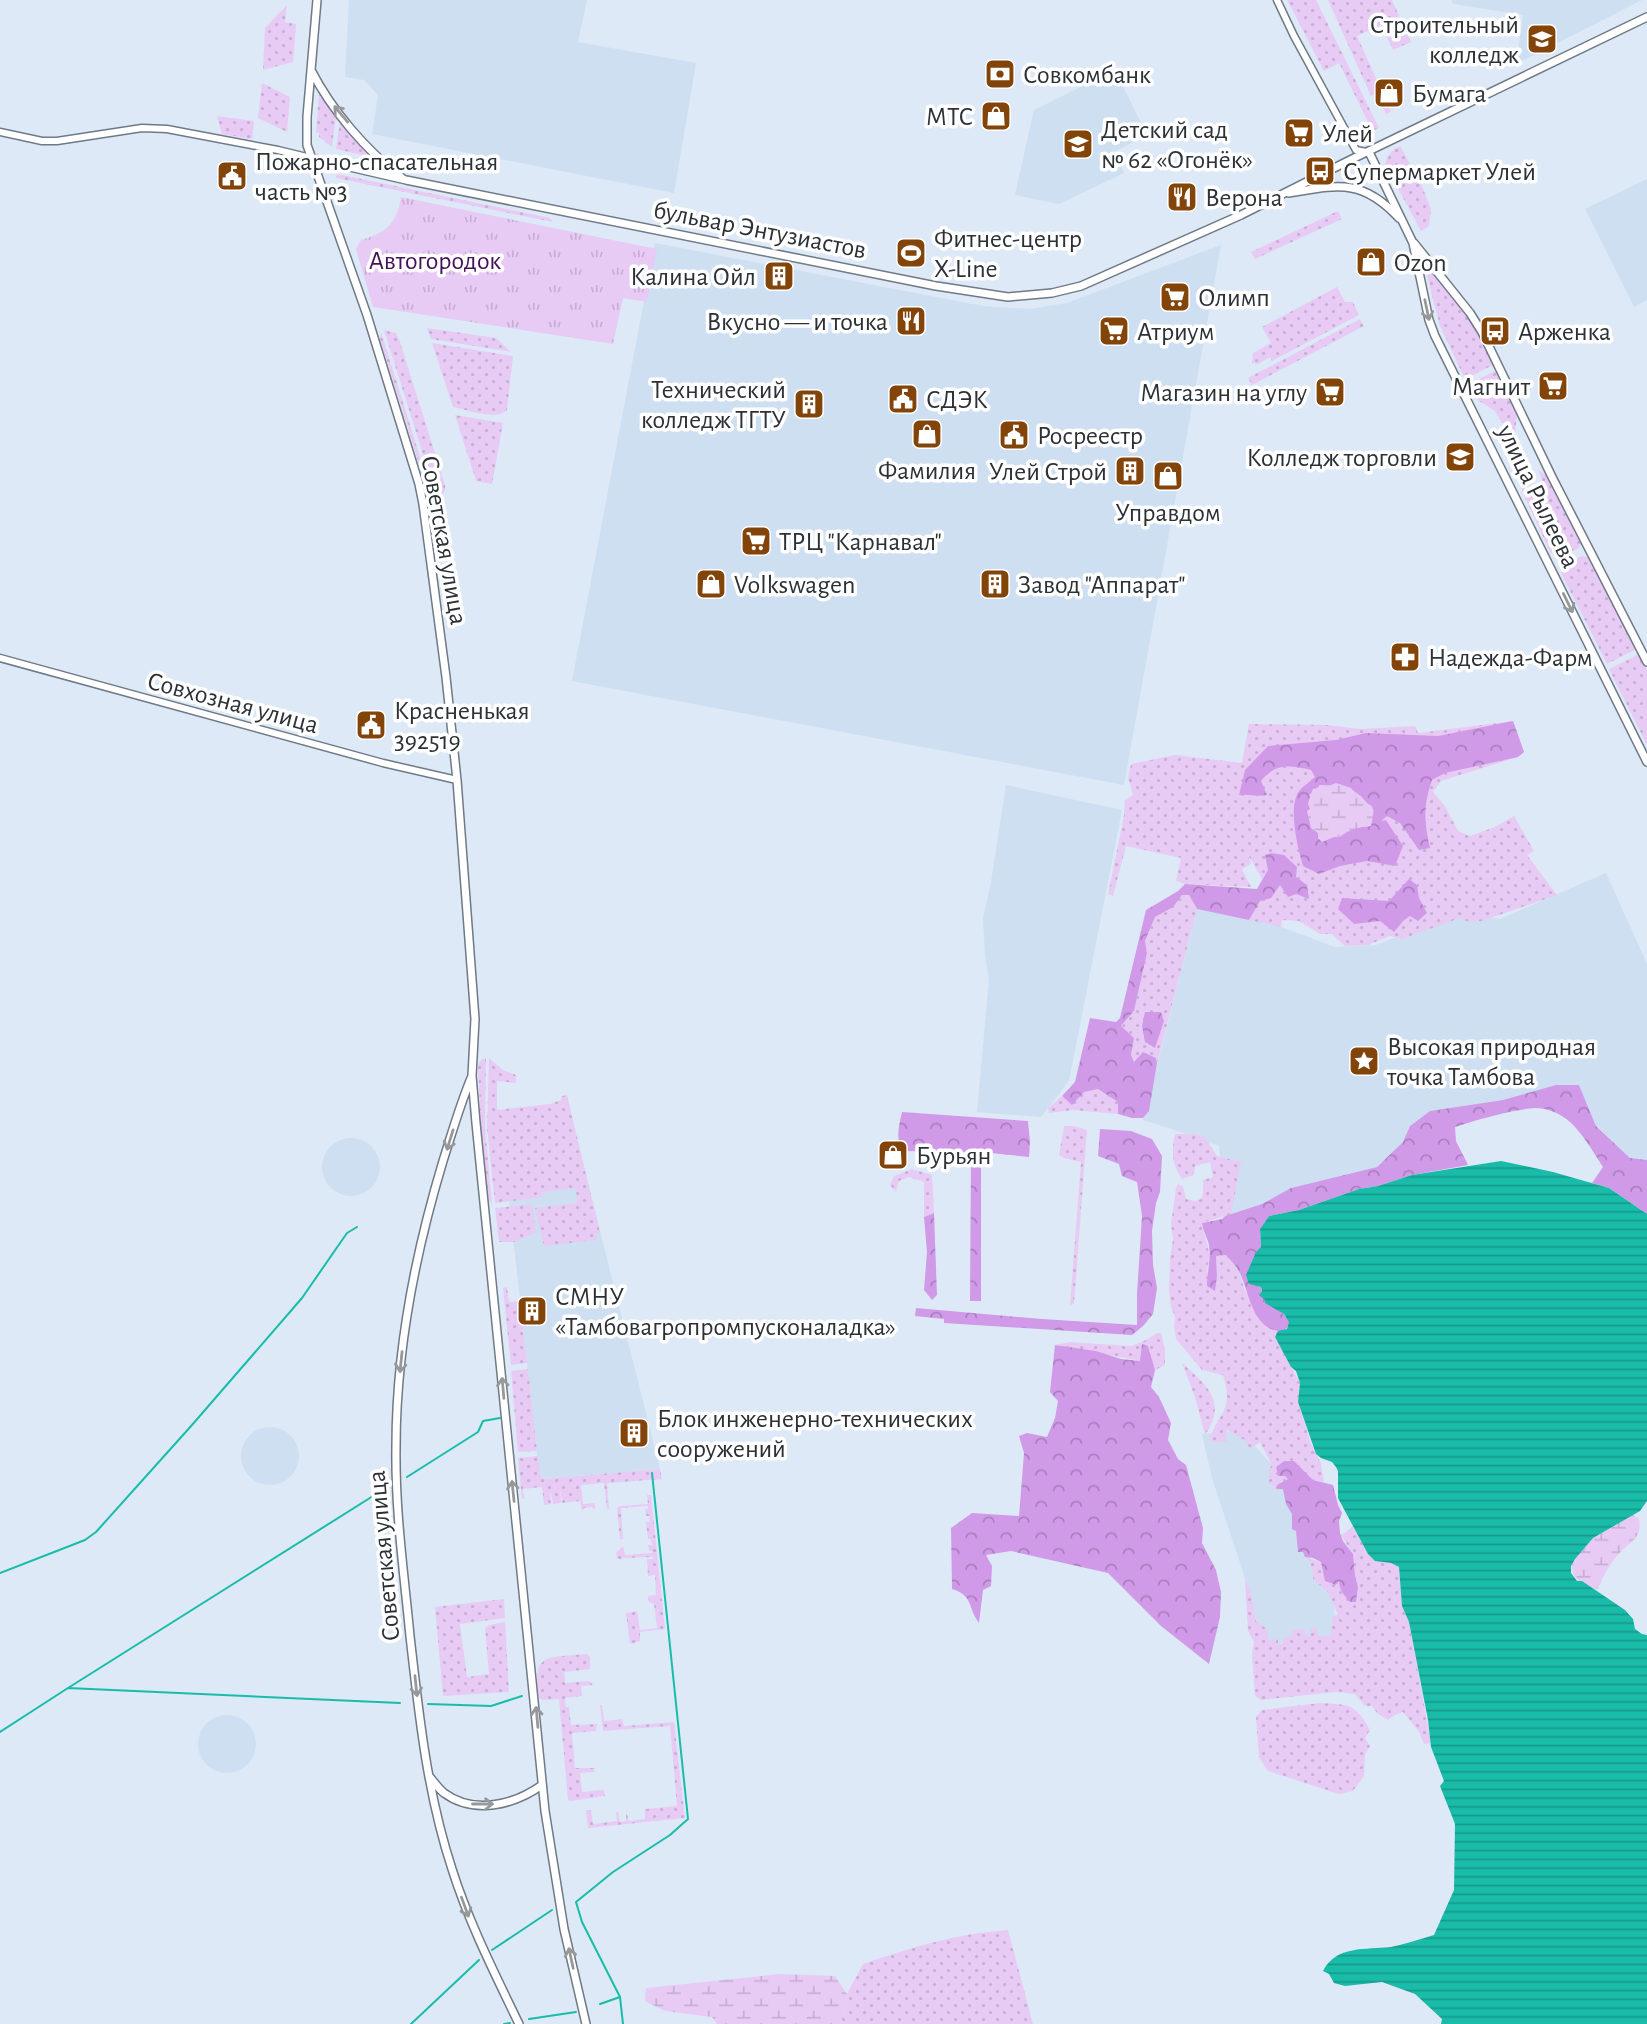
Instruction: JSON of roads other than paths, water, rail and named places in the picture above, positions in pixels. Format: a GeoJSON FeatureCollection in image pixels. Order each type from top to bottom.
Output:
{"type":"FeatureCollection","features":[{"type":"Feature","properties":{"kind":"main road","name":"Советская улица"},"geometry":{"type":"LineString","coordinates":[[317,0],[306,135],[311,158],[363,303],[419,484],[446,677],[457,780],[475,1019],[472,1076],[434,1194],[419,1251],[406,1321],[400,1369],[396,1445],[397,1502],[420,1728],[433,1803],[469,1917],[519,2024]]}},
{"type":"Feature","properties":{"kind":"main road","name":"бульвар Энтузиастов"},"geometry":{"type":"LineString","coordinates":[[311,158],[406,180],[924,283],[1008,297],[1052,293],[1081,286],[1241,215],[1647,17]]}},
{"type":"Feature","properties":{"kind":"main road"},"geometry":{"type":"LineString","coordinates":[[311,70],[326,96],[355,131],[381,160],[406,180]]}},
{"type":"Feature","properties":{"kind":"main road","name":"улица Рылеева"},"geometry":{"type":"LineString","coordinates":[[1369,152],[1413,243],[1429,320],[1435,336],[1647,762]]}},
{"type":"Feature","properties":{"kind":"main road"},"geometry":{"type":"LineString","coordinates":[[1282,195],[1349,186],[1365,192],[1390,208],[1405,224]]}},
{"type":"Feature","properties":{"kind":"main road","name":"улица Рылеева"},"geometry":{"type":"LineString","coordinates":[[1413,243],[1470,313],[1482,332],[1552,477],[1647,662]]}},
{"type":"Feature","properties":{"kind":"main road"},"geometry":{"type":"LineString","coordinates":[[472,1076],[542,1785],[556,1888],[586,2024]]}},
{"type":"Feature","properties":{"kind":"main road"},"geometry":{"type":"LineString","coordinates":[[429,1776],[442,1791],[466,1804],[514,1802],[542,1785]]}},
{"type":"Feature","properties":{"kind":"street","name":"улица Рылеева"},"geometry":{"type":"LineString","coordinates":[[1277,0],[1356,150],[1369,152]]}},
{"type":"Feature","properties":{"kind":"street"},"geometry":{"type":"LineString","coordinates":[[0,132],[42,141],[57,141],[151,127],[311,158]]}},
{"type":"Feature","properties":{"kind":"street","name":"Совхозная улица"},"geometry":{"type":"LineString","coordinates":[[0,658],[383,763],[457,780]]}},
{"type":"Feature","properties":{"kind":"waterway"},"geometry":{"type":"LineString","coordinates":[[0,1573],[85,1540],[96,1532],[302,1298],[347,1233],[357,1227]]}},
{"type":"Feature","properties":{"kind":"waterway"},"geometry":{"type":"LineString","coordinates":[[407,1477],[478,1432],[483,1421],[500,1418]]}},
{"type":"Feature","properties":{"kind":"waterway"},"geometry":{"type":"LineString","coordinates":[[620,1997],[582,1922],[576,1902],[613,1872],[670,1835],[688,1819],[652,1473]]}},
{"type":"Feature","properties":{"kind":"waterway"},"geometry":{"type":"LineString","coordinates":[[68,1688],[381,1491]]}},
{"type":"Feature","properties":{"kind":"waterway"},"geometry":{"type":"LineString","coordinates":[[0,1732],[68,1688],[400,1703]]}},
{"type":"Feature","properties":{"kind":"waterway"},"geometry":{"type":"LineString","coordinates":[[428,1704],[491,1706],[522,1696]]}},
{"type":"Feature","properties":{"kind":"waterway"},"geometry":{"type":"LineString","coordinates":[[492,1950],[552,1910]]}},
{"type":"Feature","properties":{"kind":"waterway"},"geometry":{"type":"LineString","coordinates":[[411,2024],[479,1960]]}},
{"type":"Feature","properties":{"kind":"waterway"},"geometry":{"type":"LineString","coordinates":[[600,2004],[620,1997],[623,2024]]}},
{"type":"Feature","properties":{"kind":"waterway"},"geometry":{"type":"LineString","coordinates":[[529,2019],[576,2012]]}},
{"type":"Feature","properties":{"kind":"waterway"},"geometry":{"type":"LineString","coordinates":[[504,2024],[510,2023]]}},
{"type":"Feature","properties":{"kind":"place","name":"Строительный колледж"},"geometry":{"type":"Point","coordinates":[1542,39]}},
{"type":"Feature","properties":{"kind":"place","name":"Совкомбанк"},"geometry":{"type":"Point","coordinates":[1000,74]}},
{"type":"Feature","properties":{"kind":"place","name":"Бумага"},"geometry":{"type":"Point","coordinates":[1389,93]}},
{"type":"Feature","properties":{"kind":"place","name":"МТС"},"geometry":{"type":"Point","coordinates":[996,116]}},
{"type":"Feature","properties":{"kind":"place","name":"Улей"},"geometry":{"type":"Point","coordinates":[1299,133]}},
{"type":"Feature","properties":{"kind":"place","name":"Детский сад № 62 «Огонёк»"},"geometry":{"type":"Point","coordinates":[1078,144]}},
{"type":"Feature","properties":{"kind":"place","name":"Супермаркет Улей"},"geometry":{"type":"Point","coordinates":[1320,171]}},
{"type":"Feature","properties":{"kind":"place","name":"Пожарно-спасательная часть №3"},"geometry":{"type":"Point","coordinates":[232,176]}},
{"type":"Feature","properties":{"kind":"place","name":"Верона"},"geometry":{"type":"Point","coordinates":[1182,197]}},
{"type":"Feature","properties":{"kind":"place","name":"Фитнес-центр X-Line"},"geometry":{"type":"Point","coordinates":[911,253]}},
{"type":"Feature","properties":{"kind":"place","name":"Ozon"},"geometry":{"type":"Point","coordinates":[1371,262]}},
{"type":"Feature","properties":{"kind":"place","name":"Калина Ойл"},"geometry":{"type":"Point","coordinates":[779,276]}},
{"type":"Feature","properties":{"kind":"place","name":"Олимп"},"geometry":{"type":"Point","coordinates":[1175,297]}},
{"type":"Feature","properties":{"kind":"place","name":"Вкусно — и точка"},"geometry":{"type":"Point","coordinates":[911,321]}},
{"type":"Feature","properties":{"kind":"place","name":"Атриум"},"geometry":{"type":"Point","coordinates":[1114,331]}},
{"type":"Feature","properties":{"kind":"place","name":"Арженка"},"geometry":{"type":"Point","coordinates":[1495,331]}},
{"type":"Feature","properties":{"kind":"place","name":"Магнит"},"geometry":{"type":"Point","coordinates":[1553,386]}},
{"type":"Feature","properties":{"kind":"place","name":"Магазин на углу"},"geometry":{"type":"Point","coordinates":[1330,392]}},
{"type":"Feature","properties":{"kind":"place","name":"СДЭК"},"geometry":{"type":"Point","coordinates":[903,399]}},
{"type":"Feature","properties":{"kind":"place","name":"Технический колледж ТГТУ"},"geometry":{"type":"Point","coordinates":[809,404]}},
{"type":"Feature","properties":{"kind":"place","name":"Фамилия"},"geometry":{"type":"Point","coordinates":[927,434]}},
{"type":"Feature","properties":{"kind":"place","name":"Росреестр"},"geometry":{"type":"Point","coordinates":[1014,435]}},
{"type":"Feature","properties":{"kind":"place","name":"Колледж торговли"},"geometry":{"type":"Point","coordinates":[1460,457]}},
{"type":"Feature","properties":{"kind":"place","name":"Улей Строй"},"geometry":{"type":"Point","coordinates":[1130,471]}},
{"type":"Feature","properties":{"kind":"place","name":"Управдом"},"geometry":{"type":"Point","coordinates":[1168,476]}},
{"type":"Feature","properties":{"kind":"place","name":"ТРЦ \"Карнавал\""},"geometry":{"type":"Point","coordinates":[756,541]}},
{"type":"Feature","properties":{"kind":"place","name":"Volkswagen"},"geometry":{"type":"Point","coordinates":[711,584]}},
{"type":"Feature","properties":{"kind":"place","name":"Завод \"Аппарат\""},"geometry":{"type":"Point","coordinates":[995,584]}},
{"type":"Feature","properties":{"kind":"place","name":"Надежда-Фарм"},"geometry":{"type":"Point","coordinates":[1405,657]}},
{"type":"Feature","properties":{"kind":"place","name":"Красненькая 392519"},"geometry":{"type":"Point","coordinates":[371,725]}},
{"type":"Feature","properties":{"kind":"place","name":"Высокая природная точка Тамбова"},"geometry":{"type":"Point","coordinates":[1364,1061]}},
{"type":"Feature","properties":{"kind":"place","name":"Бурьян"},"geometry":{"type":"Point","coordinates":[893,1155]}},
{"type":"Feature","properties":{"kind":"place","name":"СМНУ «Тамбовагропромпусконаладка»"},"geometry":{"type":"Point","coordinates":[532,1311]}},
{"type":"Feature","properties":{"kind":"place","name":"Блок инженерно-технических сооружений"},"geometry":{"type":"Point","coordinates":[634,1433]}},
{"type":"Feature","properties":{"kind":"park label","name":"Автогородок"},"geometry":{"type":"Point","coordinates":[435,260]}}]}
